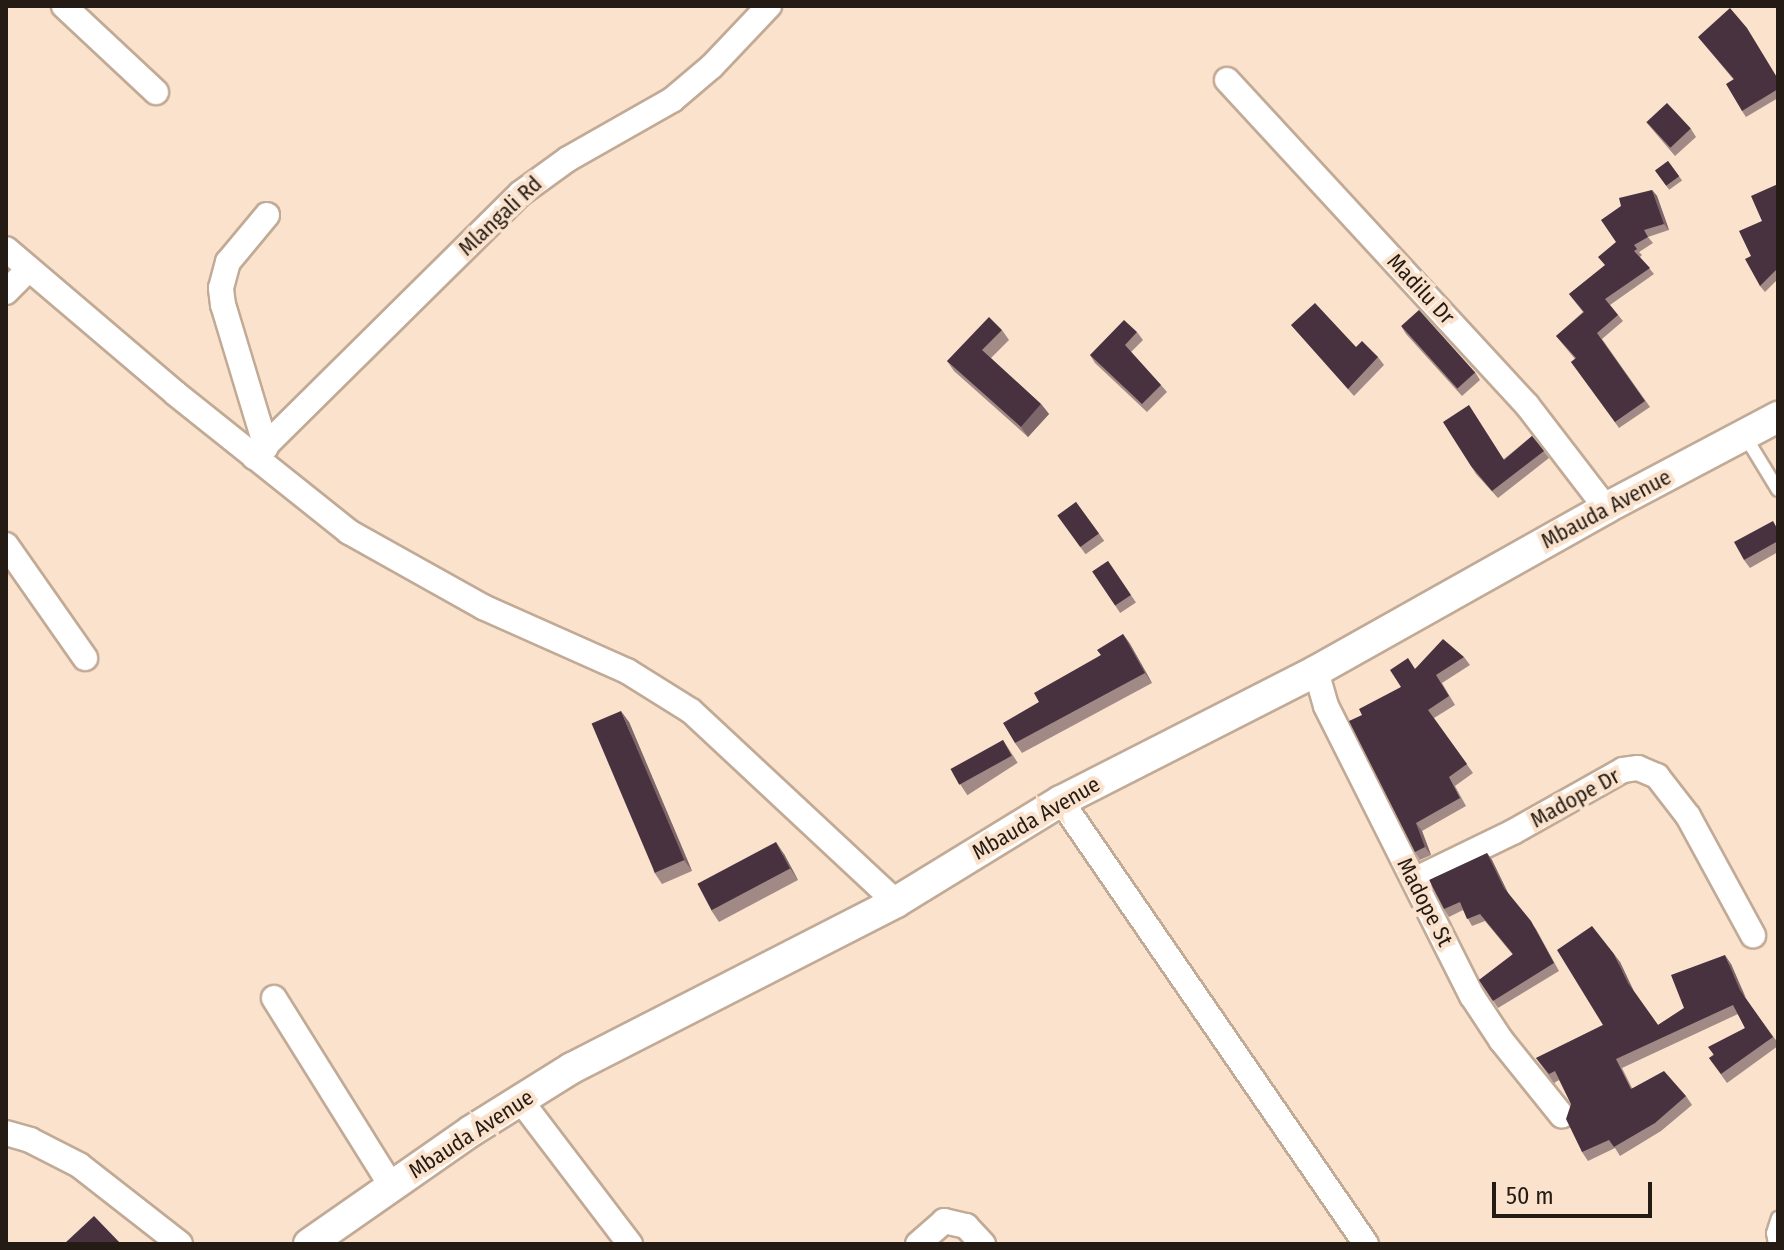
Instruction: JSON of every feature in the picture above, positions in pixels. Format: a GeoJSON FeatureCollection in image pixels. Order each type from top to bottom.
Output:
{"type":"FeatureCollection","features":[{"type":"Feature","properties":{"kind":"street"},"geometry":{"type":"LineString","coordinates":[[64,6],[156,92]]}},
{"type":"Feature","properties":{"kind":"street","name":"Mlangali Rd"},"geometry":{"type":"LineString","coordinates":[[260,452],[521,193],[568,159],[672,100],[712,66],[769,6]]}},
{"type":"Feature","properties":{"kind":"street","name":"Madilu Dr"},"geometry":{"type":"LineString","coordinates":[[1227,80],[1527,405],[1606,508]]}},
{"type":"Feature","properties":{"kind":"street"},"geometry":{"type":"LineString","coordinates":[[260,452],[221,288],[228,262],[267,215]]}},
{"type":"Feature","properties":{"kind":"street"},"geometry":{"type":"LineString","coordinates":[[6,249],[28,270],[260,452],[317,510],[382,553],[483,607],[627,671],[670,696],[715,733],[896,902]]}},
{"type":"Feature","properties":{"kind":"street"},"geometry":{"type":"LineString","coordinates":[[6,292],[28,270]]}},
{"type":"Feature","properties":{"kind":"street","name":"Mbauda Avenue"},"geometry":{"type":"LineString","coordinates":[[309,1244],[471,1131],[572,1068],[896,902],[1061,801],[1316,671],[1606,508],[1778,417]]}},
{"type":"Feature","properties":{"kind":"street"},"geometry":{"type":"LineString","coordinates":[[6,545],[85,658]]}},
{"type":"Feature","properties":{"kind":"street","name":"Madope St"},"geometry":{"type":"LineString","coordinates":[[1316,671],[1326,706],[1486,1018],[1562,1116]]}},
{"type":"Feature","properties":{"kind":"street","name":"Madope Dr"},"geometry":{"type":"LineString","coordinates":[[1414,880],[1513,832],[1623,770],[1638,768],[1657,776],[1688,816],[1753,935]]}},
{"type":"Feature","properties":{"kind":"street"},"geometry":{"type":"LineString","coordinates":[[1061,801],[1366,1244]]}},
{"type":"Feature","properties":{"kind":"street"},"geometry":{"type":"LineString","coordinates":[[274,998],[392,1187]]}},
{"type":"Feature","properties":{"kind":"street"},"geometry":{"type":"LineString","coordinates":[[521,1101],[630,1244]]}},
{"type":"Feature","properties":{"kind":"street"},"geometry":{"type":"LineString","coordinates":[[6,1133],[30,1140],[79,1165],[180,1244]]}},
{"type":"Feature","properties":{"kind":"street"},"geometry":{"type":"LineString","coordinates":[[918,1244],[944,1221],[966,1226],[983,1244]]}},
{"type":"Feature","properties":{"kind":"lane"},"geometry":{"type":"LineString","coordinates":[[1745,436],[1778,490]]}},
{"type":"Feature","properties":{"kind":"lane"},"geometry":{"type":"LineString","coordinates":[[1775,1244],[1773,1233],[1778,1218]]}},
{"type":"Feature","properties":{"kind":"building"},"geometry":{"type":"Polygon","coordinates":[[[1730,8],[1747,28],[1778,79],[1778,89],[1742,111],[1726,84],[1734,79],[1698,37],[1730,8]]]}},
{"type":"Feature","properties":{"kind":"building"},"geometry":{"type":"Polygon","coordinates":[[[1667,103],[1691,129],[1670,148],[1647,122],[1667,103]]]}},
{"type":"Feature","properties":{"kind":"building"},"geometry":{"type":"Polygon","coordinates":[[[1668,161],[1679,176],[1666,186],[1655,170],[1668,161]]]}},
{"type":"Feature","properties":{"kind":"building"},"geometry":{"type":"Polygon","coordinates":[[[1778,184],[1778,268],[1760,286],[1745,259],[1751,256],[1739,231],[1762,221],[1751,196],[1778,184]]]}},
{"type":"Feature","properties":{"kind":"building"},"geometry":{"type":"Polygon","coordinates":[[[1652,190],[1664,224],[1644,230],[1648,237],[1634,245],[1637,249],[1634,251],[1650,268],[1605,299],[1618,315],[1597,333],[1645,401],[1615,422],[1571,362],[1576,358],[1556,336],[1584,312],[1569,294],[1605,265],[1598,257],[1616,242],[1601,220],[1621,206],[1619,198],[1652,190]]]}},
{"type":"Feature","properties":{"kind":"building"},"geometry":{"type":"Polygon","coordinates":[[[1315,303],[1356,347],[1362,341],[1378,357],[1348,389],[1291,325],[1315,303]]]}},
{"type":"Feature","properties":{"kind":"building"},"geometry":{"type":"Polygon","coordinates":[[[1419,310],[1475,372],[1457,388],[1401,326],[1419,310]]]}},
{"type":"Feature","properties":{"kind":"building"},"geometry":{"type":"Polygon","coordinates":[[[989,317],[1002,330],[982,350],[1041,404],[1021,427],[947,361],[989,317]]]}},
{"type":"Feature","properties":{"kind":"building"},"geometry":{"type":"Polygon","coordinates":[[[1124,320],[1137,332],[1125,345],[1161,385],[1142,404],[1090,355],[1124,320]]]}},
{"type":"Feature","properties":{"kind":"building"},"geometry":{"type":"Polygon","coordinates":[[[1469,405],[1504,460],[1532,436],[1544,451],[1492,491],[1471,466],[1443,422],[1469,405]]]}},
{"type":"Feature","properties":{"kind":"building"},"geometry":{"type":"Polygon","coordinates":[[[1076,502],[1099,534],[1080,547],[1057,516],[1076,502]]]}},
{"type":"Feature","properties":{"kind":"building"},"geometry":{"type":"Polygon","coordinates":[[[1773,521],[1778,530],[1778,541],[1744,560],[1734,542],[1773,521]]]}},
{"type":"Feature","properties":{"kind":"building"},"geometry":{"type":"Polygon","coordinates":[[[1108,561],[1131,595],[1115,606],[1092,572],[1108,561]]]}},
{"type":"Feature","properties":{"kind":"building"},"geometry":{"type":"Polygon","coordinates":[[[1123,634],[1145,673],[1015,743],[1003,723],[1039,702],[1034,693],[1101,655],[1097,650],[1123,634]]]}},
{"type":"Feature","properties":{"kind":"building"},"geometry":{"type":"Polygon","coordinates":[[[1443,639],[1464,657],[1436,675],[1449,696],[1428,710],[1467,764],[1449,777],[1460,798],[1416,823],[1425,847],[1415,852],[1349,721],[1362,715],[1359,709],[1401,687],[1390,670],[1408,658],[1415,669],[1443,639]]]}},
{"type":"Feature","properties":{"kind":"building"},"geometry":{"type":"Polygon","coordinates":[[[621,711],[684,860],[655,873],[592,724],[621,711]]]}},
{"type":"Feature","properties":{"kind":"building"},"geometry":{"type":"Polygon","coordinates":[[[1003,740],[1012,756],[959,785],[951,769],[1003,740]]]}},
{"type":"Feature","properties":{"kind":"building"},"geometry":{"type":"Polygon","coordinates":[[[776,842],[790,868],[712,910],[697,884],[776,842]]]}},
{"type":"Feature","properties":{"kind":"building"},"geometry":{"type":"Polygon","coordinates":[[[1487,853],[1504,888],[1531,921],[1554,963],[1493,1001],[1479,980],[1513,954],[1480,914],[1467,919],[1460,902],[1444,909],[1429,880],[1487,853]]]}},
{"type":"Feature","properties":{"kind":"building"},"geometry":{"type":"Polygon","coordinates":[[[1592,926],[1614,954],[1628,983],[1658,1025],[1684,1008],[1671,975],[1725,955],[1740,990],[1773,1037],[1721,1074],[1709,1058],[1714,1055],[1708,1047],[1745,1028],[1733,1005],[1616,1059],[1631,1089],[1664,1071],[1686,1096],[1655,1123],[1614,1147],[1609,1140],[1582,1152],[1566,1119],[1571,1104],[1555,1071],[1549,1074],[1536,1058],[1603,1025],[1557,950],[1592,926]]]}},
{"type":"Feature","properties":{"kind":"building"},"geometry":{"type":"Polygon","coordinates":[[[94,1216],[121,1244],[64,1244],[94,1216]]]}}]}
